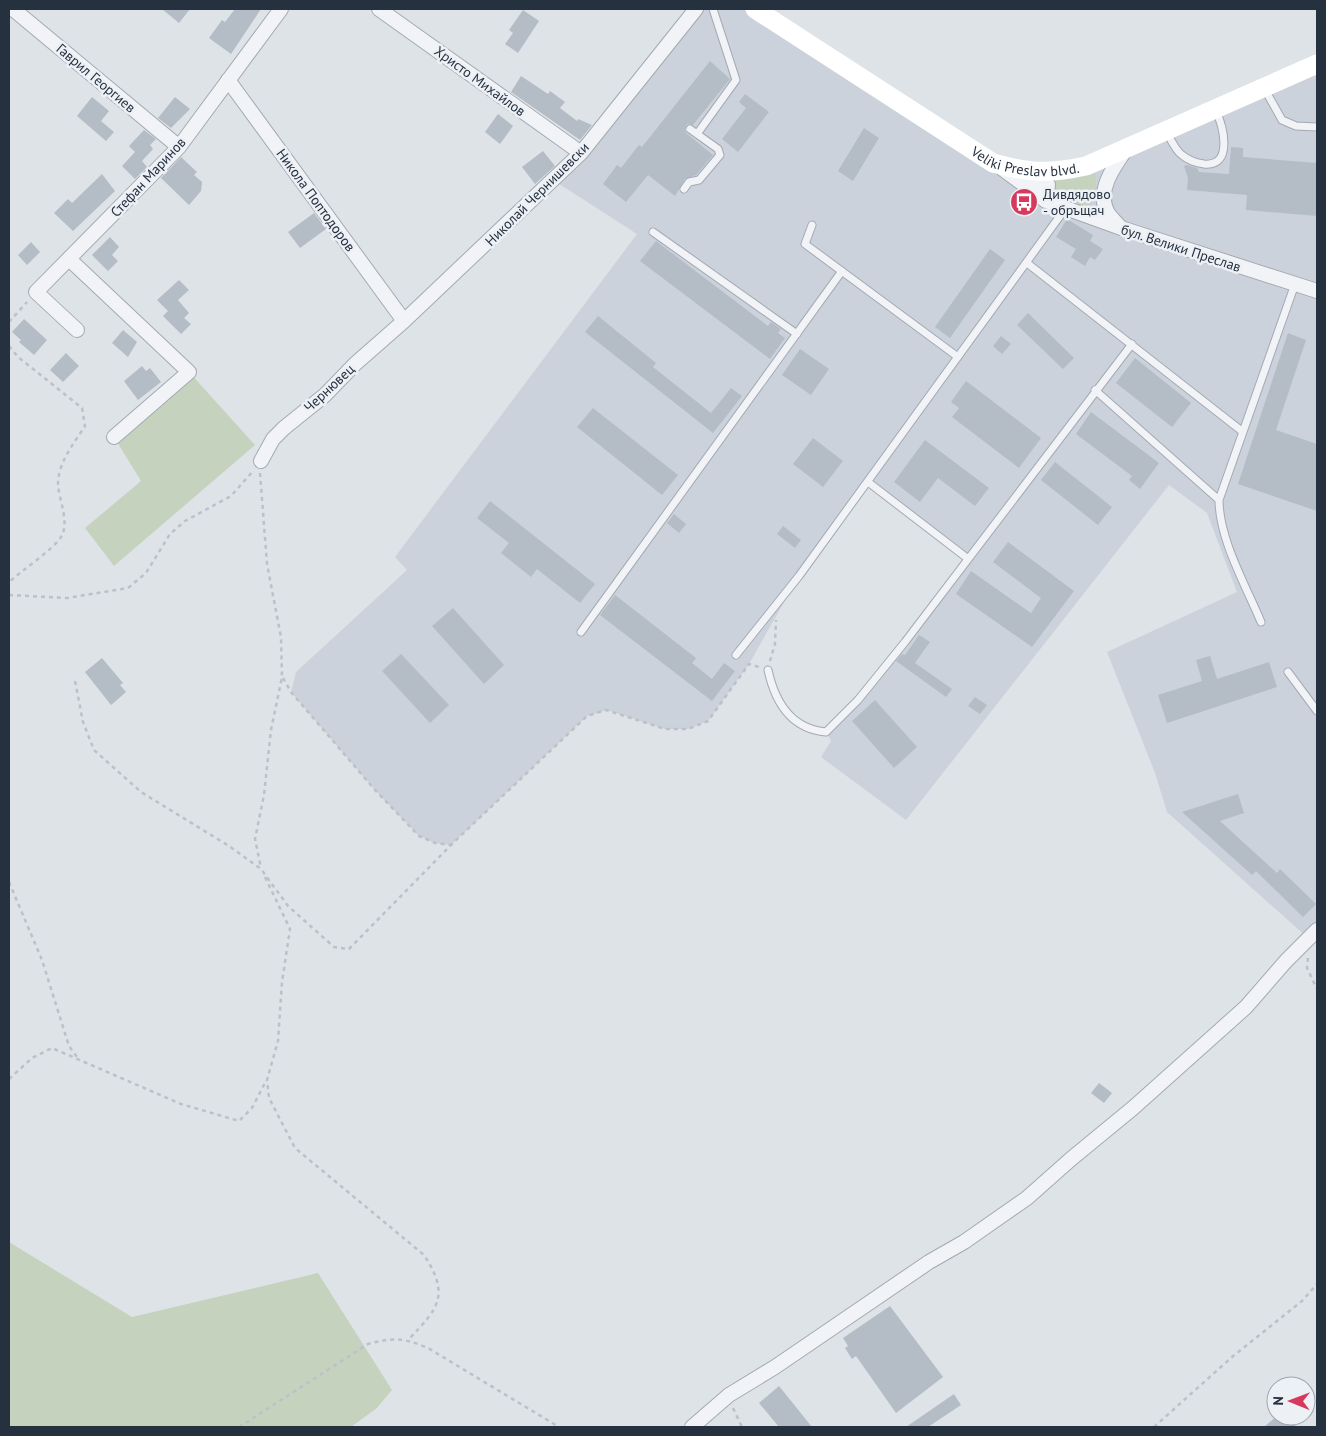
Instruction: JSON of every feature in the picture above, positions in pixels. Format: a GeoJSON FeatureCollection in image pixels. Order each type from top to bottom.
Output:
{"type":"FeatureCollection","features":[{"type":"Feature","properties":{"kind":"main road","name":"Veliki Preslav blvd."},"geometry":{"type":"LineString","coordinates":[[755,9],[993,163],[1026,172],[1062,171],[1086,166],[1167,132],[1317,64]]}},
{"type":"Feature","properties":{"kind":"street","name":"Гаврил Георгиев"},"geometry":{"type":"LineString","coordinates":[[13,9],[179,147]]}},
{"type":"Feature","properties":{"kind":"street","name":"Стефан Маринов"},"geometry":{"type":"LineString","coordinates":[[36,292],[179,147],[281,9]]}},
{"type":"Feature","properties":{"kind":"street","name":"Христо Михайлов"},"geometry":{"type":"LineString","coordinates":[[379,9],[581,153]]}},
{"type":"Feature","properties":{"kind":"street","name":"Николай Чернишевски"},"geometry":{"type":"LineString","coordinates":[[404,321],[581,153],[696,9]]}},
{"type":"Feature","properties":{"kind":"street","name":"Никола Поптодоров"},"geometry":{"type":"LineString","coordinates":[[228,80],[404,321]]}},
{"type":"Feature","properties":{"kind":"street"},"geometry":{"type":"LineString","coordinates":[[1122,228],[1108,212],[1105,201],[1106,183],[1112,169],[1128,148]]}},
{"type":"Feature","properties":{"kind":"street","name":"бул. Велики Преслав"},"geometry":{"type":"LineString","coordinates":[[993,163],[1046,201],[1065,209],[1317,291]]}},
{"type":"Feature","properties":{"kind":"street"},"geometry":{"type":"LineString","coordinates":[[1026,172],[1048,185],[1046,201]]}},
{"type":"Feature","properties":{"kind":"street"},"geometry":{"type":"LineString","coordinates":[[69,259],[189,372],[114,437]]}},
{"type":"Feature","properties":{"kind":"street"},"geometry":{"type":"LineString","coordinates":[[36,292],[77,330]]}},
{"type":"Feature","properties":{"kind":"street","name":"Чернювец"},"geometry":{"type":"LineString","coordinates":[[261,461],[273,439],[284,428],[325,395],[404,321]]}},
{"type":"Feature","properties":{"kind":"street"},"geometry":{"type":"LineString","coordinates":[[692,1427],[729,1395],[775,1367],[1027,1198],[1133,1108],[1246,1007],[1313,935]]}},
{"type":"Feature","properties":{"kind":"lane"},"geometry":{"type":"LineString","coordinates":[[697,134],[736,80],[713,9]]}},
{"type":"Feature","properties":{"kind":"lane"},"geometry":{"type":"LineString","coordinates":[[1264,87],[1282,120],[1296,126],[1317,127]]}},
{"type":"Feature","properties":{"kind":"lane"},"geometry":{"type":"LineString","coordinates":[[1167,132],[1182,156],[1198,163],[1214,162],[1222,154],[1225,140],[1221,121],[1215,110]]}},
{"type":"Feature","properties":{"kind":"lane"},"geometry":{"type":"LineString","coordinates":[[684,189],[689,182],[700,180],[720,155],[718,149],[690,129]]}},
{"type":"Feature","properties":{"kind":"lane"},"geometry":{"type":"LineString","coordinates":[[736,656],[799,576],[1065,209]]}},
{"type":"Feature","properties":{"kind":"lane"},"geometry":{"type":"LineString","coordinates":[[812,225],[804,244],[958,357]]}},
{"type":"Feature","properties":{"kind":"lane"},"geometry":{"type":"LineString","coordinates":[[653,232],[797,334]]}},
{"type":"Feature","properties":{"kind":"lane"},"geometry":{"type":"LineString","coordinates":[[1027,263],[1243,432]]}},
{"type":"Feature","properties":{"kind":"lane"},"geometry":{"type":"LineString","coordinates":[[581,632],[842,271]]}},
{"type":"Feature","properties":{"kind":"lane"},"geometry":{"type":"LineString","coordinates":[[1261,622],[1223,531],[1219,513],[1219,500],[1295,284]]}},
{"type":"Feature","properties":{"kind":"lane"},"geometry":{"type":"LineString","coordinates":[[768,670],[777,699],[790,717],[815,731],[826,732],[858,700],[905,642],[967,558],[1132,344]]}},
{"type":"Feature","properties":{"kind":"lane"},"geometry":{"type":"LineString","coordinates":[[1095,390],[1219,500]]}},
{"type":"Feature","properties":{"kind":"lane"},"geometry":{"type":"LineString","coordinates":[[868,482],[967,558]]}},
{"type":"Feature","properties":{"kind":"lane"},"geometry":{"type":"LineString","coordinates":[[1288,672],[1317,711]]}},
{"type":"Feature","properties":{"kind":"path"},"geometry":{"type":"LineString","coordinates":[[9,322],[36,292]]}},
{"type":"Feature","properties":{"kind":"path"},"geometry":{"type":"LineString","coordinates":[[9,346],[18,357],[82,408],[85,426],[63,462],[58,482],[65,521],[62,535],[56,545],[36,558],[9,582]]}},
{"type":"Feature","properties":{"kind":"path"},"geometry":{"type":"LineString","coordinates":[[9,595],[67,598],[128,588],[138,581],[170,534],[185,521],[232,496],[261,461]]}},
{"type":"Feature","properties":{"kind":"path"},"geometry":{"type":"LineString","coordinates":[[9,1079],[32,1058],[52,1048],[181,1104],[239,1121],[252,1108],[267,1080],[278,1041],[282,982],[290,929],[261,869],[255,839],[264,795],[271,730],[282,677],[281,637],[267,564],[260,481],[261,461]]}},
{"type":"Feature","properties":{"kind":"path"},"geometry":{"type":"LineString","coordinates":[[75,681],[83,722],[94,750],[140,792],[229,846],[261,869],[288,906],[334,947],[350,949],[451,845],[587,716],[606,710],[622,717],[665,729],[688,728],[708,721],[749,664],[768,670],[775,644],[777,614]]}},
{"type":"Feature","properties":{"kind":"path"},"geometry":{"type":"LineString","coordinates":[[282,677],[291,692],[368,783],[420,836],[435,843],[451,845]]}},
{"type":"Feature","properties":{"kind":"path"},"geometry":{"type":"LineString","coordinates":[[9,882],[42,960],[69,1046],[78,1059]]}},
{"type":"Feature","properties":{"kind":"path"},"geometry":{"type":"LineString","coordinates":[[1313,935],[1307,968],[1317,989]]}},
{"type":"Feature","properties":{"kind":"path"},"geometry":{"type":"LineString","coordinates":[[267,1080],[269,1098],[296,1148],[424,1255],[436,1274],[440,1294],[430,1317],[408,1340]]}},
{"type":"Feature","properties":{"kind":"path"},"geometry":{"type":"LineString","coordinates":[[1154,1427],[1232,1357],[1302,1301],[1317,1284]]}},
{"type":"Feature","properties":{"kind":"path"},"geometry":{"type":"LineString","coordinates":[[238,1427],[368,1344],[389,1338],[408,1340],[428,1348],[559,1427]]}},
{"type":"Feature","properties":{"kind":"path"},"geometry":{"type":"LineString","coordinates":[[729,1395],[742,1427]]}},
{"type":"Feature","properties":{"kind":"shaded area"},"geometry":{"type":"Polygon","coordinates":[[[696,9],[755,9],[993,163],[1062,171],[1317,66],[1317,930],[1309,939],[1167,812],[1155,773],[1107,652],[1237,592],[1207,513],[1169,485],[906,820],[821,757],[831,741],[826,732],[858,700],[967,558],[868,482],[799,576],[749,664],[708,721],[688,729],[665,729],[607,710],[587,716],[451,845],[435,843],[419,836],[375,790],[291,692],[296,672],[407,570],[395,557],[637,234],[553,180],[696,9]]]}},
{"type":"Feature","properties":{"kind":"green space"},"geometry":{"type":"Polygon","coordinates":[[[1062,171],[1095,172],[1097,195],[1089,207],[1065,209],[1057,199],[1054,190],[1062,171]]]}},
{"type":"Feature","properties":{"kind":"green space"},"geometry":{"type":"Polygon","coordinates":[[[189,372],[255,445],[114,566],[85,528],[141,481],[114,437],[189,372]]]}},
{"type":"Feature","properties":{"kind":"green space"},"geometry":{"type":"Polygon","coordinates":[[[9,1242],[132,1317],[318,1273],[392,1390],[377,1408],[351,1427],[9,1427],[9,1242]]]}},
{"type":"Feature","properties":{"kind":"building"},"geometry":{"type":"Polygon","coordinates":[[[162,9],[190,9],[179,23],[162,9]]]}},
{"type":"Feature","properties":{"kind":"building"},"geometry":{"type":"Polygon","coordinates":[[[235,9],[261,9],[231,54],[209,38],[222,20],[225,22],[235,9]]]}},
{"type":"Feature","properties":{"kind":"building"},"geometry":{"type":"Polygon","coordinates":[[[523,10],[539,21],[518,53],[505,44],[513,33],[509,30],[523,10]]]}},
{"type":"Feature","properties":{"kind":"building"},"geometry":{"type":"Polygon","coordinates":[[[710,61],[730,79],[693,125],[687,124],[685,129],[686,133],[713,155],[696,175],[685,179],[675,196],[648,175],[626,202],[603,184],[617,165],[621,168],[639,145],[642,147],[710,61]]]}},
{"type":"Feature","properties":{"kind":"building"},"geometry":{"type":"Polygon","coordinates":[[[521,76],[548,94],[550,91],[565,102],[560,108],[577,121],[578,119],[592,125],[580,140],[511,92],[521,76]]]}},
{"type":"Feature","properties":{"kind":"building"},"geometry":{"type":"Polygon","coordinates":[[[745,94],[769,112],[738,152],[722,139],[746,108],[739,102],[745,94]]]}},
{"type":"Feature","properties":{"kind":"building"},"geometry":{"type":"Polygon","coordinates":[[[92,97],[109,111],[101,121],[114,132],[106,141],[77,116],[92,97]]]}},
{"type":"Feature","properties":{"kind":"building"},"geometry":{"type":"Polygon","coordinates":[[[175,97],[190,109],[171,128],[158,118],[175,97]]]}},
{"type":"Feature","properties":{"kind":"building"},"geometry":{"type":"Polygon","coordinates":[[[498,114],[513,126],[500,144],[485,132],[498,114]]]}},
{"type":"Feature","properties":{"kind":"building"},"geometry":{"type":"Polygon","coordinates":[[[864,128],[879,138],[853,181],[838,171],[864,128]]]}},
{"type":"Feature","properties":{"kind":"building"},"geometry":{"type":"Polygon","coordinates":[[[144,130],[156,139],[150,145],[153,149],[142,161],[147,167],[135,179],[122,166],[135,152],[129,146],[144,130]]]}},
{"type":"Feature","properties":{"kind":"building"},"geometry":{"type":"Polygon","coordinates":[[[1231,147],[1243,148],[1243,157],[1317,163],[1317,216],[1246,210],[1247,195],[1187,190],[1188,178],[1184,166],[1197,168],[1199,172],[1229,174],[1231,147]]]}},
{"type":"Feature","properties":{"kind":"building"},"geometry":{"type":"Polygon","coordinates":[[[543,151],[555,166],[535,184],[522,167],[543,151]]]}},
{"type":"Feature","properties":{"kind":"building"},"geometry":{"type":"Polygon","coordinates":[[[181,157],[197,172],[194,175],[202,182],[201,191],[189,205],[161,178],[181,157]]]}},
{"type":"Feature","properties":{"kind":"building"},"geometry":{"type":"Polygon","coordinates":[[[102,174],[115,191],[73,231],[54,213],[68,199],[72,203],[102,174]]]}},
{"type":"Feature","properties":{"kind":"building"},"geometry":{"type":"Polygon","coordinates":[[[314,213],[326,229],[300,248],[288,232],[314,213]]]}},
{"type":"Feature","properties":{"kind":"building"},"geometry":{"type":"Polygon","coordinates":[[[1067,219],[1093,235],[1090,241],[1103,249],[1095,260],[1090,257],[1085,266],[1071,257],[1076,249],[1056,237],[1067,219]]]}},
{"type":"Feature","properties":{"kind":"building"},"geometry":{"type":"Polygon","coordinates":[[[110,237],[119,247],[112,255],[118,261],[108,271],[92,255],[110,237]]]}},
{"type":"Feature","properties":{"kind":"building"},"geometry":{"type":"Polygon","coordinates":[[[656,241],[768,326],[771,322],[781,329],[778,333],[785,338],[770,359],[640,261],[656,241]]]}},
{"type":"Feature","properties":{"kind":"building"},"geometry":{"type":"Polygon","coordinates":[[[31,242],[40,252],[27,265],[18,255],[31,242]]]}},
{"type":"Feature","properties":{"kind":"building"},"geometry":{"type":"Polygon","coordinates":[[[990,249],[1005,260],[950,338],[935,327],[990,249]]]}},
{"type":"Feature","properties":{"kind":"building"},"geometry":{"type":"Polygon","coordinates":[[[179,280],[189,290],[178,300],[189,313],[184,318],[191,324],[181,334],[163,316],[168,311],[157,300],[179,280]]]}},
{"type":"Feature","properties":{"kind":"building"},"geometry":{"type":"Polygon","coordinates":[[[1028,313],[1074,358],[1063,369],[1017,325],[1028,313]]]}},
{"type":"Feature","properties":{"kind":"building"},"geometry":{"type":"Polygon","coordinates":[[[598,316],[656,363],[653,367],[711,413],[731,388],[742,396],[713,433],[585,332],[598,316]]]}},
{"type":"Feature","properties":{"kind":"building"},"geometry":{"type":"Polygon","coordinates":[[[24,319],[47,340],[34,355],[19,342],[21,340],[12,332],[24,319]]]}},
{"type":"Feature","properties":{"kind":"building"},"geometry":{"type":"Polygon","coordinates":[[[123,330],[137,342],[128,357],[112,343],[123,330]]]}},
{"type":"Feature","properties":{"kind":"building"},"geometry":{"type":"Polygon","coordinates":[[[1288,333],[1306,340],[1276,430],[1317,444],[1317,511],[1238,484],[1288,333]]]}},
{"type":"Feature","properties":{"kind":"building"},"geometry":{"type":"Polygon","coordinates":[[[1001,336],[1011,344],[1002,354],[993,346],[1001,336]]]}},
{"type":"Feature","properties":{"kind":"building"},"geometry":{"type":"Polygon","coordinates":[[[800,349],[829,369],[811,395],[782,375],[800,349]]]}},
{"type":"Feature","properties":{"kind":"building"},"geometry":{"type":"Polygon","coordinates":[[[66,353],[79,366],[63,382],[50,370],[66,353]]]}},
{"type":"Feature","properties":{"kind":"building"},"geometry":{"type":"Polygon","coordinates":[[[1135,358],[1191,403],[1172,427],[1116,383],[1135,358]]]}},
{"type":"Feature","properties":{"kind":"building"},"geometry":{"type":"Polygon","coordinates":[[[142,366],[146,371],[150,368],[161,382],[138,400],[124,381],[142,366]]]}},
{"type":"Feature","properties":{"kind":"building"},"geometry":{"type":"Polygon","coordinates":[[[966,381],[1041,438],[1019,468],[952,417],[959,408],[951,402],[966,381]]]}},
{"type":"Feature","properties":{"kind":"building"},"geometry":{"type":"Polygon","coordinates":[[[593,408],[678,475],[662,495],[577,427],[593,408]]]}},
{"type":"Feature","properties":{"kind":"building"},"geometry":{"type":"Polygon","coordinates":[[[1091,412],[1159,463],[1140,489],[1129,480],[1132,476],[1076,434],[1091,412]]]}},
{"type":"Feature","properties":{"kind":"building"},"geometry":{"type":"Polygon","coordinates":[[[813,438],[843,461],[823,487],[793,464],[813,438]]]}},
{"type":"Feature","properties":{"kind":"building"},"geometry":{"type":"Polygon","coordinates":[[[925,440],[989,488],[975,506],[938,478],[920,502],[894,482],[925,440]]]}},
{"type":"Feature","properties":{"kind":"building"},"geometry":{"type":"Polygon","coordinates":[[[1055,462],[1112,507],[1098,525],[1041,480],[1055,462]]]}},
{"type":"Feature","properties":{"kind":"building"},"geometry":{"type":"Polygon","coordinates":[[[490,501],[595,584],[580,603],[537,569],[531,577],[501,553],[509,543],[477,518],[490,501]]]}},
{"type":"Feature","properties":{"kind":"building"},"geometry":{"type":"Polygon","coordinates":[[[674,514],[686,524],[679,533],[667,523],[674,514]]]}},
{"type":"Feature","properties":{"kind":"building"},"geometry":{"type":"Polygon","coordinates":[[[783,526],[801,540],[795,548],[777,534],[783,526]]]}},
{"type":"Feature","properties":{"kind":"building"},"geometry":{"type":"Polygon","coordinates":[[[1008,542],[1074,591],[1032,647],[956,594],[971,571],[1031,613],[1041,598],[993,562],[1008,542]]]}},
{"type":"Feature","properties":{"kind":"building"},"geometry":{"type":"Polygon","coordinates":[[[615,595],[696,658],[692,663],[712,679],[724,663],[735,671],[712,701],[600,615],[615,595]]]}},
{"type":"Feature","properties":{"kind":"building"},"geometry":{"type":"Polygon","coordinates":[[[453,608],[504,665],[484,684],[432,626],[453,608]]]}},
{"type":"Feature","properties":{"kind":"building"},"geometry":{"type":"Polygon","coordinates":[[[919,635],[930,642],[915,663],[952,689],[946,697],[896,661],[902,654],[905,655],[919,635]]]}},
{"type":"Feature","properties":{"kind":"building"},"geometry":{"type":"Polygon","coordinates":[[[401,654],[449,705],[430,723],[382,671],[401,654]]]}},
{"type":"Feature","properties":{"kind":"building"},"geometry":{"type":"Polygon","coordinates":[[[1210,656],[1217,679],[1269,662],[1277,687],[1167,723],[1158,695],[1202,681],[1196,660],[1210,656]]]}},
{"type":"Feature","properties":{"kind":"building"},"geometry":{"type":"Polygon","coordinates":[[[102,658],[123,683],[120,685],[126,692],[111,705],[85,672],[102,658]]]}},
{"type":"Feature","properties":{"kind":"building"},"geometry":{"type":"Polygon","coordinates":[[[975,697],[987,705],[980,714],[968,706],[975,697]]]}},
{"type":"Feature","properties":{"kind":"building"},"geometry":{"type":"Polygon","coordinates":[[[875,700],[917,747],[894,768],[852,721],[875,700]]]}},
{"type":"Feature","properties":{"kind":"building"},"geometry":{"type":"Polygon","coordinates":[[[1238,794],[1244,813],[1220,821],[1277,873],[1280,869],[1316,904],[1303,917],[1256,871],[1252,875],[1182,812],[1238,794]]]}},
{"type":"Feature","properties":{"kind":"building"},"geometry":{"type":"Polygon","coordinates":[[[1099,1083],[1112,1093],[1104,1103],[1091,1093],[1099,1083]]]}},
{"type":"Feature","properties":{"kind":"building"},"geometry":{"type":"Polygon","coordinates":[[[890,1306],[943,1377],[896,1413],[856,1356],[852,1359],[845,1348],[848,1346],[843,1338],[890,1306]]]}},
{"type":"Feature","properties":{"kind":"building"},"geometry":{"type":"Polygon","coordinates":[[[779,1386],[812,1427],[779,1427],[759,1403],[779,1386]]]}},
{"type":"Feature","properties":{"kind":"building"},"geometry":{"type":"Polygon","coordinates":[[[954,1394],[961,1405],[928,1427],[906,1427],[954,1394]]]}},
{"type":"Feature","properties":{"kind":"building"},"geometry":{"type":"Polygon","coordinates":[[[1266,1425],[1297,1427],[1264,1427],[1266,1425]]]}},
{"type":"Feature","properties":{"kind":"place","name":"Дивдядово - обръщач"},"geometry":{"type":"Point","coordinates":[1024,202]}}]}
